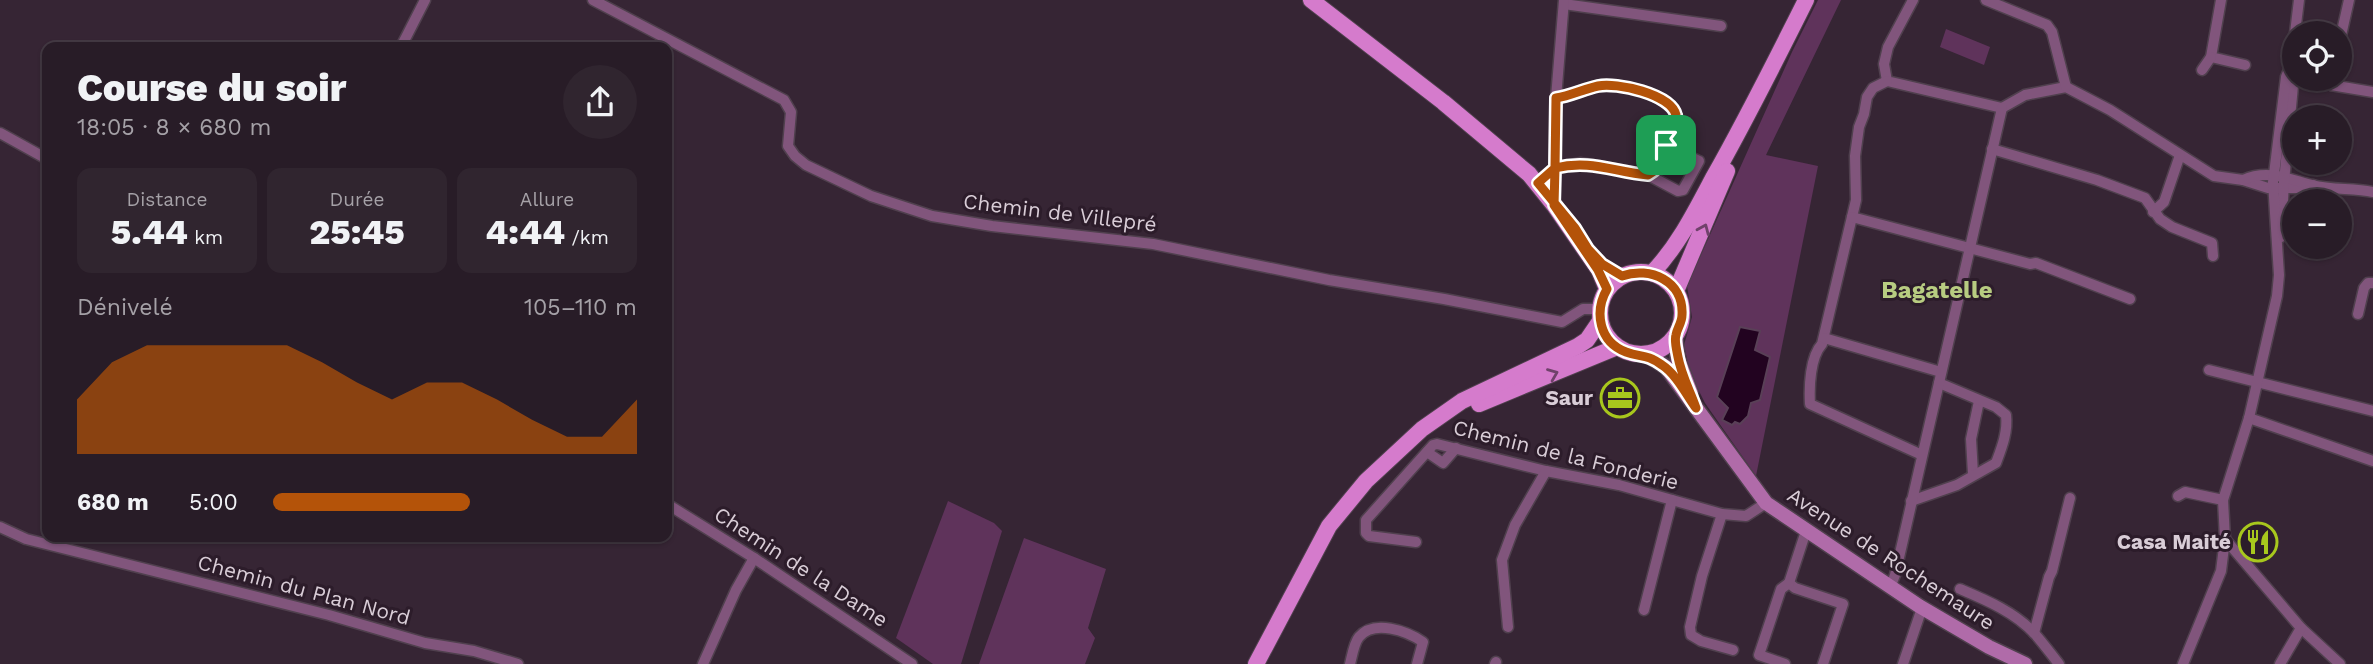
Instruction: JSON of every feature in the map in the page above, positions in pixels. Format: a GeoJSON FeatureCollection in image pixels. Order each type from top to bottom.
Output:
{"type":"FeatureCollection","features":[{"type":"Feature","properties":{"kind":"main road"},"geometry":{"type":"LineString","coordinates":[[1311,0],[1462,117],[1538,183],[1598,270],[1607,289]]}},
{"type":"Feature","properties":{"kind":"main road"},"geometry":{"type":"LineString","coordinates":[[1676,291],[1758,98],[1806,0]]}},
{"type":"Feature","properties":{"kind":"main road"},"geometry":{"type":"LineString","coordinates":[[1652,273],[1668,257],[1758,98]]}},
{"type":"Feature","properties":{"kind":"main road"},"geometry":{"type":"LineString","coordinates":[[1554,205],[1602,264],[1622,276]]}},
{"type":"Feature","properties":{"kind":"main road"},"geometry":{"type":"LineString","coordinates":[[1256,664],[1329,526],[1366,481],[1422,429],[1462,401],[1587,340],[1600,315],[1602,298],[1607,289],[1622,276],[1652,273],[1670,283],[1681,302],[1680,326],[1675,337],[1657,352],[1646,355],[1626,352],[1617,347],[1609,340],[1600,315]]}},
{"type":"Feature","properties":{"kind":"main road"},"geometry":{"type":"LineString","coordinates":[[1422,429],[1617,347]]}},
{"type":"Feature","properties":{"kind":"street"},"geometry":{"type":"LineString","coordinates":[[404,42],[425,0]]}},
{"type":"Feature","properties":{"kind":"street","name":"Chemin de Villepré"},"geometry":{"type":"LineString","coordinates":[[593,0],[784,100],[791,112],[788,146],[806,165],[871,196],[933,216],[992,226],[1153,244],[1329,280],[1562,322],[1583,309],[1600,315]]}},
{"type":"Feature","properties":{"kind":"street"},"geometry":{"type":"LineString","coordinates":[[1887,81],[1884,64],[1888,47],[1913,0]]}},
{"type":"Feature","properties":{"kind":"street"},"geometry":{"type":"LineString","coordinates":[[1986,0],[2047,25],[2052,32],[2066,87]]}},
{"type":"Feature","properties":{"kind":"street"},"geometry":{"type":"LineString","coordinates":[[2202,70],[2211,57],[2221,0]]}},
{"type":"Feature","properties":{"kind":"street"},"geometry":{"type":"LineString","coordinates":[[2297,21],[2299,0]]}},
{"type":"Feature","properties":{"kind":"street"},"geometry":{"type":"LineString","coordinates":[[2344,21],[2349,0]]}},
{"type":"Feature","properties":{"kind":"street"},"geometry":{"type":"LineString","coordinates":[[1554,205],[1556,98],[1564,2],[1721,26]]}},
{"type":"Feature","properties":{"kind":"street"},"geometry":{"type":"LineString","coordinates":[[2211,57],[2245,65]]}},
{"type":"Feature","properties":{"kind":"street"},"geometry":{"type":"LineString","coordinates":[[1922,455],[1810,404],[1814,358],[1824,338],[1856,200],[1855,156],[1859,127],[1867,97],[1873,88],[1887,81],[2002,108],[2025,95],[2066,87],[2110,110],[2214,176],[2243,180],[2251,184],[2279,182],[2373,192]]}},
{"type":"Feature","properties":{"kind":"street"},"geometry":{"type":"LineString","coordinates":[[1556,98],[1609,85],[1653,94],[1668,103],[1676,113],[1677,123],[1654,171],[1648,175]]}},
{"type":"Feature","properties":{"kind":"street"},"geometry":{"type":"LineString","coordinates":[[2352,87],[2373,92]]}},
{"type":"Feature","properties":{"kind":"street"},"geometry":{"type":"LineString","coordinates":[[2183,664],[2221,571],[2225,539],[2223,500],[2259,381],[2277,296],[2282,218],[2278,142],[2284,91]]}},
{"type":"Feature","properties":{"kind":"street"},"geometry":{"type":"LineString","coordinates":[[2278,257],[2275,239],[2279,182],[2291,91]]}},
{"type":"Feature","properties":{"kind":"street"},"geometry":{"type":"LineString","coordinates":[[1891,588],[2002,108]]}},
{"type":"Feature","properties":{"kind":"street"},"geometry":{"type":"LineString","coordinates":[[0,133],[42,156]]}},
{"type":"Feature","properties":{"kind":"street"},"geometry":{"type":"LineString","coordinates":[[1538,183],[1555,168],[1569,164],[1595,164],[1648,175],[1678,191],[1683,190],[1699,161],[1666,145]]}},
{"type":"Feature","properties":{"kind":"street"},"geometry":{"type":"LineString","coordinates":[[1993,149],[2097,180],[2145,198],[2153,212],[2172,227],[2212,243],[2213,257]]}},
{"type":"Feature","properties":{"kind":"street"},"geometry":{"type":"LineString","coordinates":[[2153,212],[2164,202],[2180,155]]}},
{"type":"Feature","properties":{"kind":"street"},"geometry":{"type":"LineString","coordinates":[[1852,217],[2030,264],[2036,263],[2130,299]]}},
{"type":"Feature","properties":{"kind":"street"},"geometry":{"type":"LineString","coordinates":[[2358,314],[2364,288],[2368,283],[2373,283]]}},
{"type":"Feature","properties":{"kind":"street","name":"Avenue de Rochemaure"},"geometry":{"type":"LineString","coordinates":[[1675,337],[1678,359],[1696,408]]}},
{"type":"Feature","properties":{"kind":"street"},"geometry":{"type":"LineString","coordinates":[[1824,338],[1940,378],[2006,415],[2007,426],[1996,463],[1957,485],[1911,501]]}},
{"type":"Feature","properties":{"kind":"street","name":"Avenue de Rochemaure"},"geometry":{"type":"LineString","coordinates":[[1646,355],[1665,367],[1766,503],[1922,608],[1989,647],[2025,664]]}},
{"type":"Feature","properties":{"kind":"street"},"geometry":{"type":"LineString","coordinates":[[2209,370],[2373,411]]}},
{"type":"Feature","properties":{"kind":"street"},"geometry":{"type":"LineString","coordinates":[[1973,474],[1971,439],[1979,401]]}},
{"type":"Feature","properties":{"kind":"street"},"geometry":{"type":"LineString","coordinates":[[2249,418],[2373,461]]}},
{"type":"Feature","properties":{"kind":"street","name":"Chemin de la Fonderie"},"geometry":{"type":"LineString","coordinates":[[1416,542],[1369,536],[1364,527],[1366,520],[1437,444],[1546,471],[1619,485],[1721,514],[1746,516],[1766,503]]}},
{"type":"Feature","properties":{"kind":"street"},"geometry":{"type":"LineString","coordinates":[[1427,452],[1443,463],[1457,448]]}},
{"type":"Feature","properties":{"kind":"street"},"geometry":{"type":"LineString","coordinates":[[1508,627],[1502,560],[1515,525],[1546,471]]}},
{"type":"Feature","properties":{"kind":"street"},"geometry":{"type":"LineString","coordinates":[[2178,496],[2185,492],[2223,500]]}},
{"type":"Feature","properties":{"kind":"street"},"geometry":{"type":"LineString","coordinates":[[2034,633],[2070,498]]}},
{"type":"Feature","properties":{"kind":"street"},"geometry":{"type":"LineString","coordinates":[[1644,610],[1672,500]]}},
{"type":"Feature","properties":{"kind":"street","name":"Chemin de la Dame"},"geometry":{"type":"LineString","coordinates":[[672,507],[754,558],[912,664]]}},
{"type":"Feature","properties":{"kind":"street"},"geometry":{"type":"LineString","coordinates":[[1721,514],[1690,627],[1691,635],[1733,650]]}},
{"type":"Feature","properties":{"kind":"street","name":"Chemin du Plan Nord"},"geometry":{"type":"LineString","coordinates":[[0,527],[26,539],[329,615],[425,643],[474,651],[518,664]]}},
{"type":"Feature","properties":{"kind":"street"},"geometry":{"type":"LineString","coordinates":[[1784,664],[1759,656],[1781,589],[1788,583],[1806,531]]}},
{"type":"Feature","properties":{"kind":"street"},"geometry":{"type":"LineString","coordinates":[[2225,539],[2301,628],[2340,664]]}},
{"type":"Feature","properties":{"kind":"street"},"geometry":{"type":"LineString","coordinates":[[703,664],[736,590],[754,558]]}},
{"type":"Feature","properties":{"kind":"street"},"geometry":{"type":"LineString","coordinates":[[1788,583],[1795,588],[1843,604],[1823,664]]}},
{"type":"Feature","properties":{"kind":"street"},"geometry":{"type":"LineString","coordinates":[[1960,589],[1991,603],[2034,633],[2059,664]]}},
{"type":"Feature","properties":{"kind":"street"},"geometry":{"type":"LineString","coordinates":[[1903,664],[1922,608]]}},
{"type":"Feature","properties":{"kind":"street"},"geometry":{"type":"LineString","coordinates":[[1350,664],[1357,638],[1377,627],[1412,635],[1423,642],[1417,664]]}},
{"type":"Feature","properties":{"kind":"street"},"geometry":{"type":"LineString","coordinates":[[2280,664],[2301,628]]}},
{"type":"Feature","properties":{"kind":"shaded area"},"geometry":{"type":"Polygon","coordinates":[[[1818,0],[1841,0],[1766,155],[1818,166],[1756,476],[1705,403],[1690,373],[1684,345],[1692,317],[1687,286],[1818,0]]]}},
{"type":"Feature","properties":{"kind":"shaded area"},"geometry":{"type":"Polygon","coordinates":[[[1946,29],[1990,47],[1984,65],[1940,47],[1946,29]]]}},
{"type":"Feature","properties":{"kind":"shaded area"},"geometry":{"type":"Polygon","coordinates":[[[1740,327],[1760,331],[1755,350],[1770,357],[1760,400],[1751,403],[1748,416],[1740,424],[1735,422],[1732,425],[1722,420],[1728,408],[1717,397],[1740,327]]]}},
{"type":"Feature","properties":{"kind":"shaded area"},"geometry":{"type":"Polygon","coordinates":[[[948,501],[994,523],[1002,531],[961,664],[933,664],[896,638],[948,501]]]}},
{"type":"Feature","properties":{"kind":"shaded area"},"geometry":{"type":"Polygon","coordinates":[[[1024,538],[1106,569],[1088,628],[1095,638],[1085,664],[979,664],[1024,538]]]}},
{"type":"Feature","properties":{"kind":"place","name":"Saur"},"geometry":{"type":"Point","coordinates":[1620,398]}},
{"type":"Feature","properties":{"kind":"place","name":"Casa Maité"},"geometry":{"type":"Point","coordinates":[2258,542]}},
{"type":"Feature","properties":{"kind":"district","name":"Bagatelle"},"geometry":{"type":"Point","coordinates":[1937,290]}},
{"type":"Feature","properties":{"kind":"route"},"geometry":{"type":"LineString","coordinates":[[1666,145],[1654,171],[1648,175],[1595,164],[1569,164],[1555,168],[1554,205],[1598,270],[1607,289],[1602,298],[1600,321],[1609,340],[1626,352],[1646,355],[1665,367],[1696,408],[1678,359],[1675,337],[1682,314],[1676,291],[1670,283],[1652,273],[1622,276],[1602,264],[1588,249],[1575,228],[1554,205],[1538,183],[1555,168],[1556,98],[1609,85],[1653,94],[1668,103],[1676,113],[1677,123],[1666,145]]}}]}
